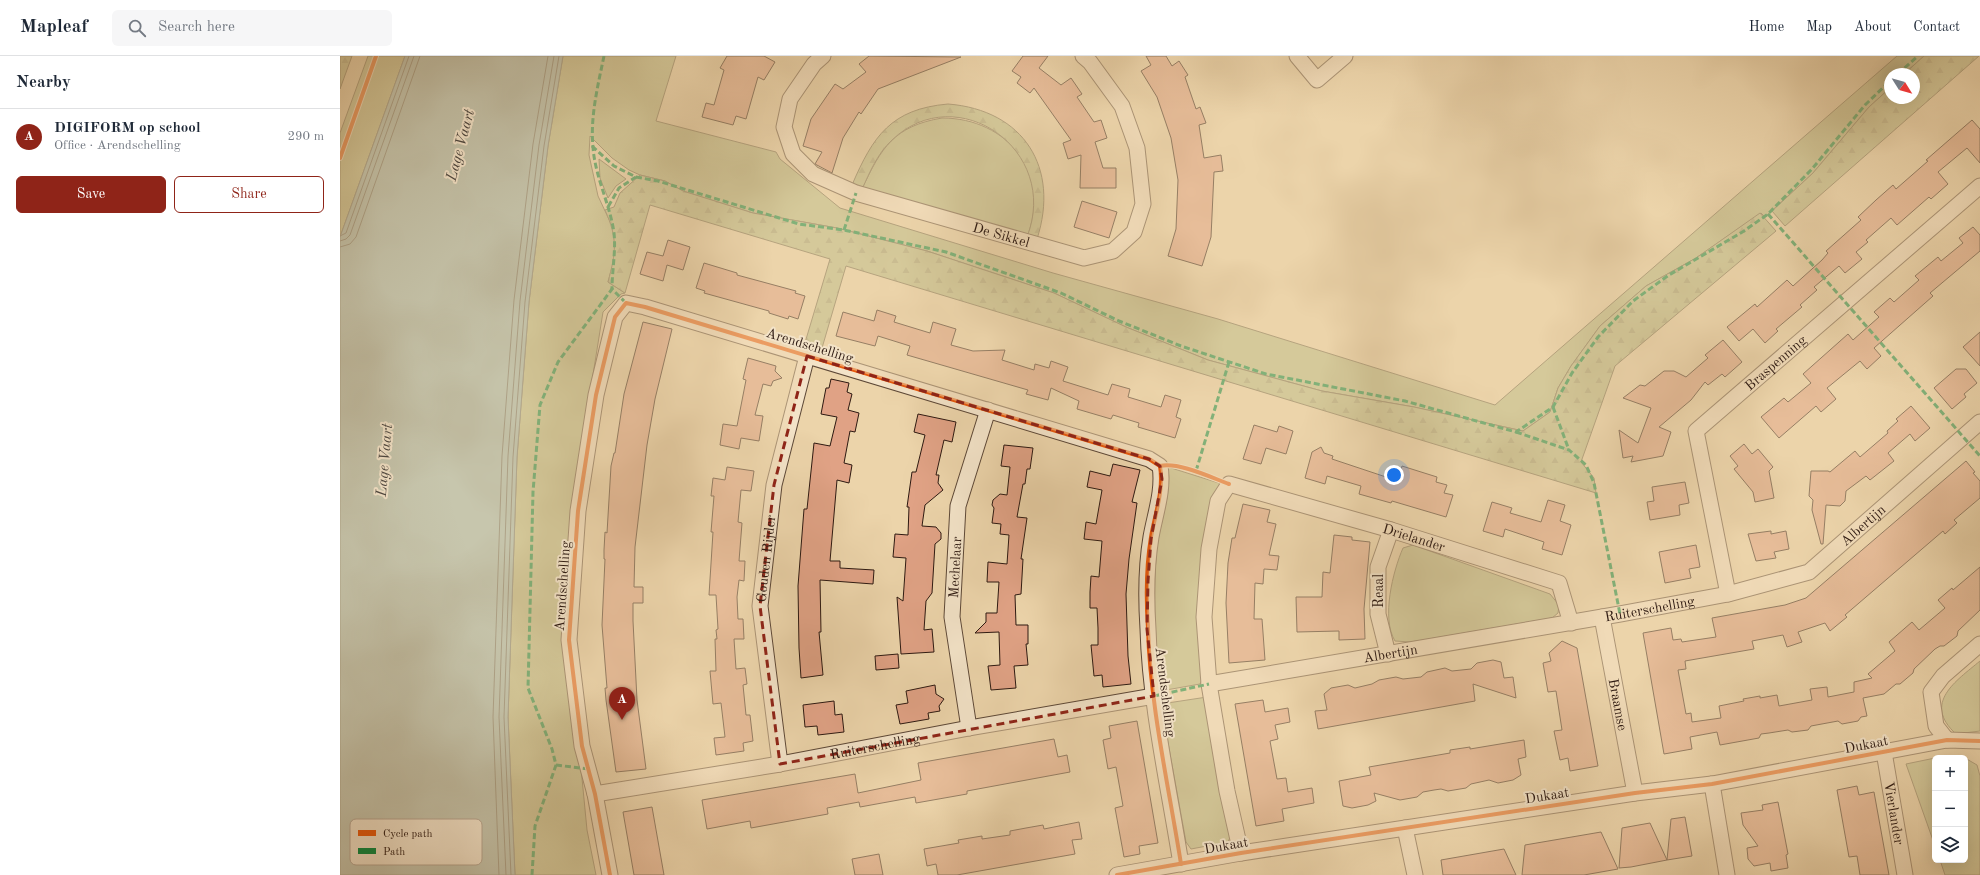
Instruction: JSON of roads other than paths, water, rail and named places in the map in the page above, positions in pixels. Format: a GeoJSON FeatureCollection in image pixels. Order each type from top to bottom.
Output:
{"type":"FeatureCollection","features":[{"type":"Feature","properties":{"kind":"street","name":"De Sikkel"},"geometry":{"type":"LineString","coordinates":[[823,56],[814,64],[790,99],[784,127],[793,154],[813,174],[856,193],[1084,258],[1113,251],[1134,232],[1143,204],[1137,148],[1122,106],[1090,62],[1083,56]]}},
{"type":"Feature","properties":{"kind":"street"},"geometry":{"type":"LineString","coordinates":[[1297,56],[1317,80],[1345,56]]}},
{"type":"Feature","properties":{"kind":"street","name":"Braspenning"},"geometry":{"type":"LineString","coordinates":[[1728,594],[1696,431],[1980,186]]}},
{"type":"Feature","properties":{"kind":"street","name":"Arendschelling"},"geometry":{"type":"LineString","coordinates":[[610,875],[595,794],[582,746],[569,640],[578,511],[596,395],[614,317],[626,303],[645,307],[1149,459],[1160,466],[1162,479],[1151,539],[1148,581],[1148,629],[1154,696],[1181,864]]}},
{"type":"Feature","properties":{"kind":"street","name":"Gouden Rijder"},"geometry":{"type":"LineString","coordinates":[[780,764],[760,606],[774,485],[807,356]]}},
{"type":"Feature","properties":{"kind":"street","name":"Mechelaar"},"geometry":{"type":"LineString","coordinates":[[969,728],[952,617],[958,506],[988,410]]}},
{"type":"Feature","properties":{"kind":"street","name":"Albertijn"},"geometry":{"type":"LineString","coordinates":[[1728,594],[1809,572],[1980,422]]}},
{"type":"Feature","properties":{"kind":"street","name":"Drielander"},"geometry":{"type":"LineString","coordinates":[[1241,853],[1227,791],[1210,684],[1204,617],[1209,550],[1218,502],[1229,484],[1391,530],[1559,583],[1571,623]]}},
{"type":"Feature","properties":{"kind":"street","name":"Reaal"},"geometry":{"type":"LineString","coordinates":[[1388,654],[1378,614],[1378,567],[1391,530]]}},
{"type":"Feature","properties":{"kind":"street","name":"Ruiterschelling"},"geometry":{"type":"LineString","coordinates":[[1571,623],[1728,594]]}},
{"type":"Feature","properties":{"kind":"street","name":"Braamse"},"geometry":{"type":"LineString","coordinates":[[1602,617],[1634,793]]}},
{"type":"Feature","properties":{"kind":"street","name":"Albertijn"},"geometry":{"type":"LineString","coordinates":[[1210,684],[1571,623]]}},
{"type":"Feature","properties":{"kind":"street"},"geometry":{"type":"LineString","coordinates":[[1947,740],[1936,726],[1931,692],[1943,676],[1980,644]]}},
{"type":"Feature","properties":{"kind":"street","name":"Ruiterschelling"},"geometry":{"type":"LineString","coordinates":[[595,794],[780,764],[969,728],[1154,696]]}},
{"type":"Feature","properties":{"kind":"street","name":"Dukaat"},"geometry":{"type":"LineString","coordinates":[[1117,875],[1241,853],[1634,793],[1712,784],[1947,740],[1980,741]]}},
{"type":"Feature","properties":{"kind":"street","name":"Vierlander"},"geometry":{"type":"LineString","coordinates":[[1884,752],[1905,875]]}},
{"type":"Feature","properties":{"kind":"street"},"geometry":{"type":"LineString","coordinates":[[1712,784],[1727,875]]}},
{"type":"Feature","properties":{"kind":"street"},"geometry":{"type":"LineString","coordinates":[[1405,828],[1415,875]]}},
{"type":"Feature","properties":{"kind":"water","name":"Lage Vaart"},"geometry":{"type":"Polygon","coordinates":[[[405,56],[563,56],[548,146],[529,302],[517,457],[508,717],[515,875],[340,875],[340,237],[405,56]]]}},
{"type":"Feature","properties":{"kind":"place","name":"DIGIFORM op school"},"geometry":{"type":"Point","coordinates":[622,720]}}]}
